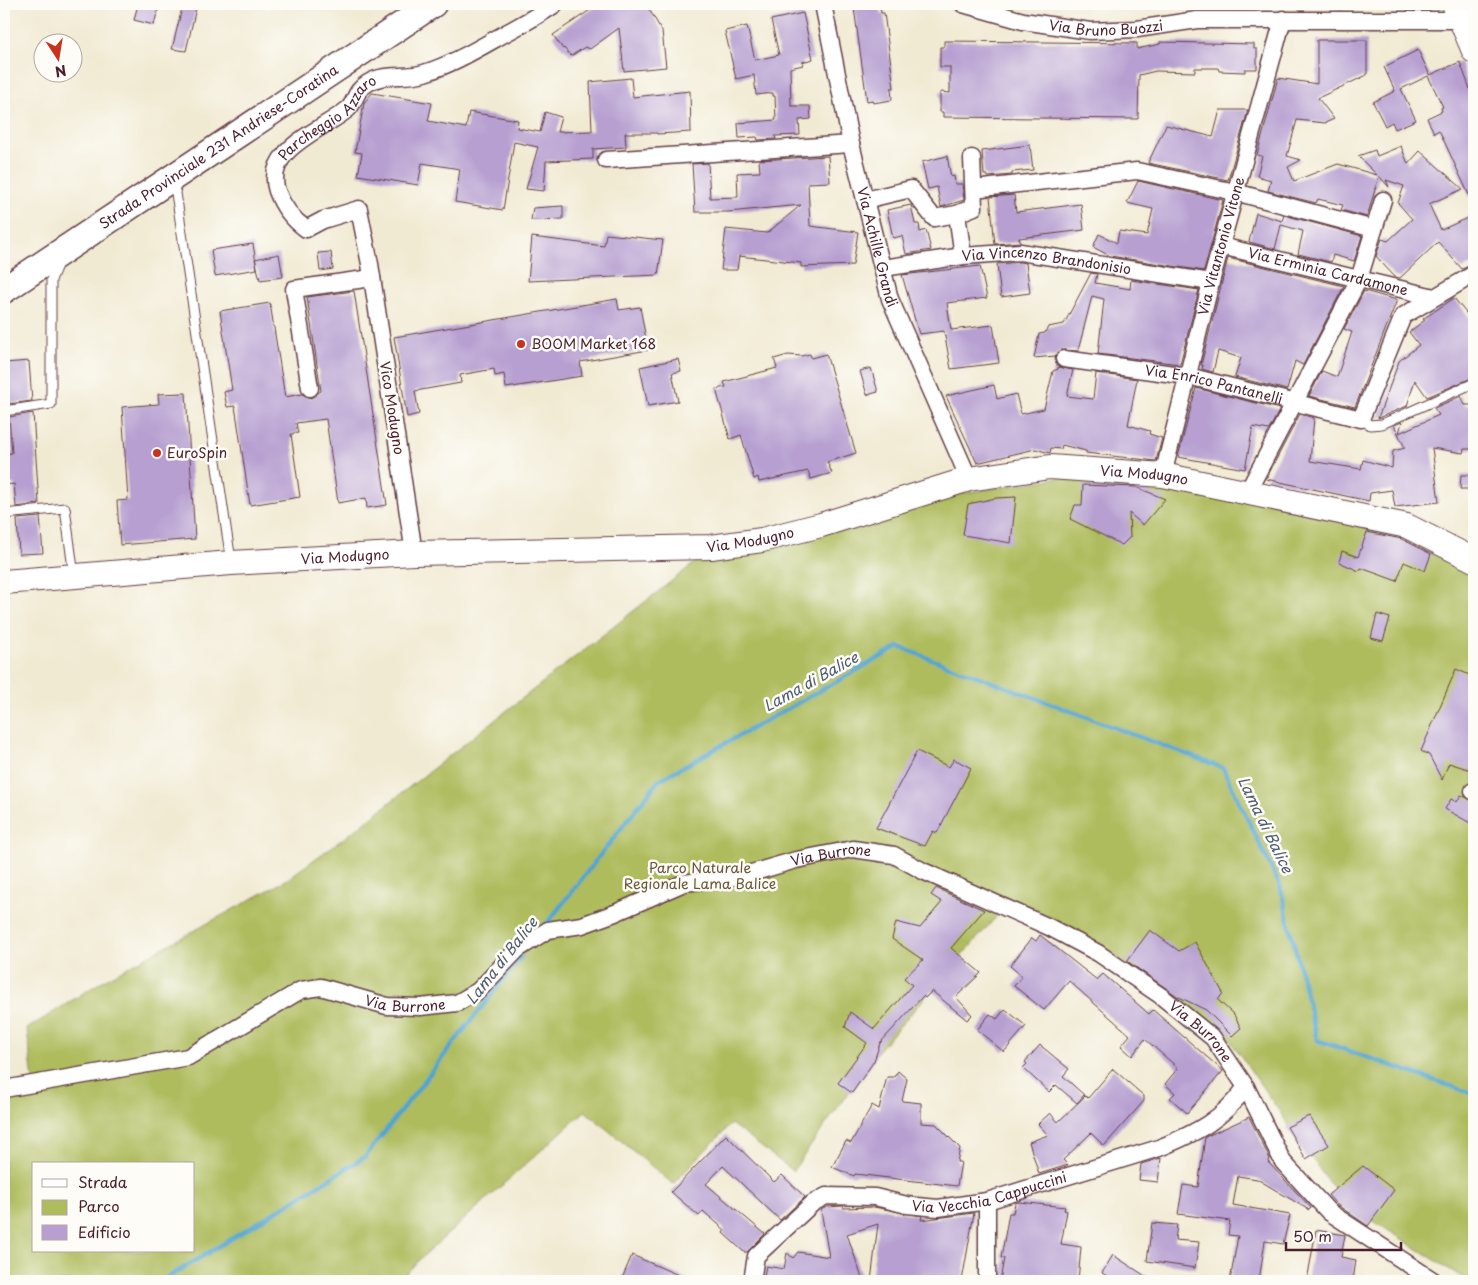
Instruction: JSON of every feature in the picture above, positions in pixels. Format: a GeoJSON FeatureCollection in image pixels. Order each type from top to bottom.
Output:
{"type":"FeatureCollection","features":[{"type":"Feature","properties":{"kind":"main road","name":"Strada Provinciale 231 Andriese-Coratina"},"geometry":{"type":"LineString","coordinates":[[4,290],[433,4]]}},
{"type":"Feature","properties":{"kind":"street","name":"Parcheggio Azzaro"},"geometry":{"type":"LineString","coordinates":[[371,271],[359,209],[324,220],[306,229],[295,221],[281,204],[275,184],[276,166],[285,152],[350,108],[356,92],[368,82],[388,75],[421,74],[454,62],[555,4]]}},
{"type":"Feature","properties":{"kind":"street","name":"Via Achille Grandi"},"geometry":{"type":"LineString","coordinates":[[823,4],[852,144],[890,300],[969,479]]}},
{"type":"Feature","properties":{"kind":"street","name":"Via Bruno Buozzi"},"geometry":{"type":"LineString","coordinates":[[963,4],[1023,21],[1090,30],[1137,29],[1197,20],[1283,19],[1457,12]]}},
{"type":"Feature","properties":{"kind":"street"},"geometry":{"type":"LineString","coordinates":[[1457,12],[1474,51]]}},
{"type":"Feature","properties":{"kind":"street","name":"Via Vitantonio Vitone"},"geometry":{"type":"LineString","coordinates":[[1163,475],[1211,282],[1283,19]]}},
{"type":"Feature","properties":{"kind":"street"},"geometry":{"type":"LineString","coordinates":[[606,160],[852,144]]}},
{"type":"Feature","properties":{"kind":"street"},"geometry":{"type":"LineString","coordinates":[[866,200],[911,189],[934,218],[957,214],[974,207],[972,158]]}},
{"type":"Feature","properties":{"kind":"street"},"geometry":{"type":"LineString","coordinates":[[974,189],[1137,170],[1235,192],[1374,229]]}},
{"type":"Feature","properties":{"kind":"street"},"geometry":{"type":"LineString","coordinates":[[1247,493],[1359,279],[1383,200]]}},
{"type":"Feature","properties":{"kind":"street"},"geometry":{"type":"LineString","coordinates":[[957,214],[963,256]]}},
{"type":"Feature","properties":{"kind":"street","name":"Via Erminia Cardamone"},"geometry":{"type":"LineString","coordinates":[[1221,246],[1434,297]]}},
{"type":"Feature","properties":{"kind":"street","name":"Via Vincenzo Brandonisio"},"geometry":{"type":"LineString","coordinates":[[883,268],[963,256],[1020,252],[1211,282]]}},
{"type":"Feature","properties":{"kind":"street"},"geometry":{"type":"LineString","coordinates":[[310,388],[294,289],[371,271]]}},
{"type":"Feature","properties":{"kind":"street","name":"Vico Modugno"},"geometry":{"type":"LineString","coordinates":[[371,271],[414,553]]}},
{"type":"Feature","properties":{"kind":"street"},"geometry":{"type":"LineString","coordinates":[[1361,419],[1403,316],[1474,274]]}},
{"type":"Feature","properties":{"kind":"street","name":"Via Enrico Pantanelli"},"geometry":{"type":"LineString","coordinates":[[1064,359],[1188,376],[1361,419]]}},
{"type":"Feature","properties":{"kind":"street","name":"Via Modugno"},"geometry":{"type":"LineString","coordinates":[[4,582],[231,563],[414,553],[711,546],[762,540],[821,526],[969,479],[1050,467],[1163,475],[1408,526],[1474,560]]}},
{"type":"Feature","properties":{"kind":"street","name":"Via Burrone"},"geometry":{"type":"LineString","coordinates":[[4,1089],[188,1057],[301,990],[321,987],[387,1006],[420,1008],[457,1003],[478,991],[518,950],[548,930],[582,924],[615,914],[684,883],[740,876],[796,860],[852,849],[894,855],[923,871],[1049,927],[1098,952],[1160,996],[1213,1038],[1246,1087],[1283,1162],[1329,1212],[1434,1281]]}},
{"type":"Feature","properties":{"kind":"street","name":"Via Vecchia Cappuccini"},"geometry":{"type":"LineString","coordinates":[[752,1281],[756,1256],[813,1204],[826,1196],[875,1197],[907,1205],[938,1208],[987,1201],[1159,1148],[1184,1138],[1210,1124],[1232,1105],[1246,1087]]}},
{"type":"Feature","properties":{"kind":"street"},"geometry":{"type":"LineString","coordinates":[[987,1201],[987,1281]]}},
{"type":"Feature","properties":{"kind":"lane"},"geometry":{"type":"LineString","coordinates":[[168,181],[176,193],[231,563]]}},
{"type":"Feature","properties":{"kind":"lane"},"geometry":{"type":"LineString","coordinates":[[4,411],[51,404],[51,280],[64,250]]}},
{"type":"Feature","properties":{"kind":"lane"},"geometry":{"type":"LineString","coordinates":[[1361,419],[1370,425],[1382,424],[1474,383]]}},
{"type":"Feature","properties":{"kind":"lane"},"geometry":{"type":"LineString","coordinates":[[4,514],[64,508],[74,576]]}},
{"type":"Feature","properties":{"kind":"green space","name":"Parco Naturale Regionale Lama Balice"},"geometry":{"type":"Polygon","coordinates":[[[1114,469],[1350,517],[1474,572],[1474,1281],[1468,1281],[1372,1220],[1329,1183],[1227,1036],[1081,932],[1012,899],[876,1053],[793,1171],[731,1124],[673,1184],[585,1111],[420,1259],[399,1281],[4,1281],[4,1089],[33,1081],[27,1029],[104,980],[283,882],[351,833],[706,554],[952,495],[1114,469]]]}},
{"type":"Feature","properties":{"kind":"building"},"geometry":{"type":"Polygon","coordinates":[[[138,4],[158,9],[154,25],[134,20],[138,4]]]}},
{"type":"Feature","properties":{"kind":"building"},"geometry":{"type":"Polygon","coordinates":[[[183,4],[197,4],[186,51],[172,49],[183,4]]]}},
{"type":"Feature","properties":{"kind":"building"},"geometry":{"type":"Polygon","coordinates":[[[599,4],[646,4],[662,31],[666,67],[624,71],[619,28],[590,49],[585,47],[571,56],[563,49],[553,35],[599,4]]]}},
{"type":"Feature","properties":{"kind":"building"},"geometry":{"type":"Polygon","coordinates":[[[860,4],[880,4],[881,13],[884,13],[894,88],[891,88],[892,100],[873,103],[872,100],[867,101],[854,8],[860,7],[860,4]]]}},
{"type":"Feature","properties":{"kind":"building"},"geometry":{"type":"Polygon","coordinates":[[[803,13],[813,59],[802,62],[803,65],[790,68],[791,106],[810,106],[811,119],[799,120],[800,135],[775,136],[776,139],[758,140],[757,137],[739,138],[738,123],[776,120],[775,96],[773,96],[773,93],[756,95],[754,75],[736,79],[725,31],[747,26],[755,60],[779,55],[771,20],[803,13]]]}},
{"type":"Feature","properties":{"kind":"building"},"geometry":{"type":"Polygon","coordinates":[[[1317,40],[1367,40],[1367,75],[1318,98],[1334,119],[1325,123],[1297,120],[1287,156],[1301,160],[1288,167],[1294,181],[1338,164],[1377,175],[1358,156],[1375,150],[1377,156],[1401,146],[1408,164],[1420,151],[1463,189],[1429,204],[1441,230],[1474,215],[1474,264],[1462,269],[1438,242],[1400,278],[1395,277],[1381,262],[1376,256],[1382,239],[1388,241],[1412,219],[1398,203],[1404,186],[1386,180],[1389,187],[1379,176],[1367,217],[1341,210],[1343,205],[1318,199],[1316,203],[1268,191],[1271,180],[1257,176],[1262,156],[1257,155],[1278,78],[1317,84],[1317,40]]]}},
{"type":"Feature","properties":{"kind":"building"},"geometry":{"type":"Polygon","coordinates":[[[944,41],[1137,43],[1137,49],[1160,44],[1160,42],[1254,44],[1254,49],[1257,49],[1257,69],[1245,69],[1245,72],[1219,71],[1218,68],[1195,68],[1195,72],[1156,71],[1139,75],[1138,119],[943,117],[943,112],[940,112],[940,92],[950,93],[950,67],[940,67],[940,47],[944,47],[944,41]]]}},
{"type":"Feature","properties":{"kind":"building"},"geometry":{"type":"Polygon","coordinates":[[[1418,50],[1430,75],[1460,62],[1474,100],[1474,206],[1439,130],[1434,133],[1427,118],[1442,111],[1441,108],[1443,107],[1428,76],[1401,89],[1416,120],[1395,129],[1392,122],[1385,126],[1373,102],[1395,91],[1384,67],[1418,50]]]}},
{"type":"Feature","properties":{"kind":"building"},"geometry":{"type":"Polygon","coordinates":[[[631,78],[633,97],[690,91],[691,132],[625,133],[626,147],[593,149],[593,159],[546,161],[544,191],[526,189],[538,147],[514,142],[503,210],[455,202],[460,169],[422,163],[418,185],[358,175],[362,153],[355,152],[364,103],[372,93],[432,103],[428,121],[466,128],[469,112],[518,120],[517,128],[540,132],[545,112],[561,117],[557,132],[592,131],[590,82],[631,78]]]}},
{"type":"Feature","properties":{"kind":"building"},"geometry":{"type":"Polygon","coordinates":[[[1220,110],[1248,110],[1228,180],[1148,163],[1166,125],[1213,137],[1220,110]]]}},
{"type":"Feature","properties":{"kind":"building"},"geometry":{"type":"Polygon","coordinates":[[[1030,145],[1033,170],[1012,172],[1012,175],[988,177],[984,175],[982,151],[1030,145]]]}},
{"type":"Feature","properties":{"kind":"building"},"geometry":{"type":"Polygon","coordinates":[[[828,156],[830,182],[808,183],[810,226],[858,232],[853,265],[801,267],[801,263],[739,256],[737,270],[721,270],[726,229],[767,233],[801,205],[728,212],[695,212],[692,164],[708,163],[710,198],[738,197],[737,173],[760,172],[759,160],[828,156]]]}},
{"type":"Feature","properties":{"kind":"building"},"geometry":{"type":"Polygon","coordinates":[[[947,156],[951,177],[954,176],[955,184],[962,184],[964,200],[941,207],[937,187],[928,189],[922,162],[947,156]]]}},
{"type":"Feature","properties":{"kind":"building"},"geometry":{"type":"Polygon","coordinates":[[[1138,181],[1223,200],[1204,271],[1110,256],[1093,247],[1099,234],[1117,243],[1119,231],[1147,235],[1153,209],[1127,203],[1138,181]]]}},
{"type":"Feature","properties":{"kind":"building"},"geometry":{"type":"Polygon","coordinates":[[[1014,195],[1016,212],[1081,204],[1084,230],[1019,238],[1020,242],[995,244],[990,197],[1014,195]]]}},
{"type":"Feature","properties":{"kind":"building"},"geometry":{"type":"Polygon","coordinates":[[[911,205],[915,224],[919,224],[920,232],[926,230],[931,250],[906,254],[902,236],[893,238],[887,210],[911,205]]]}},
{"type":"Feature","properties":{"kind":"building"},"geometry":{"type":"Polygon","coordinates":[[[563,206],[563,219],[531,220],[533,208],[563,206]]]}},
{"type":"Feature","properties":{"kind":"building"},"geometry":{"type":"Polygon","coordinates":[[[1256,213],[1282,221],[1284,215],[1362,236],[1354,261],[1333,255],[1331,262],[1298,254],[1303,231],[1281,225],[1275,249],[1249,242],[1256,213]]]}},
{"type":"Feature","properties":{"kind":"building"},"geometry":{"type":"Polygon","coordinates":[[[606,234],[663,240],[658,275],[528,281],[532,237],[604,246],[606,234]]]}},
{"type":"Feature","properties":{"kind":"building"},"geometry":{"type":"Polygon","coordinates":[[[253,244],[257,269],[215,276],[211,250],[253,244]]]}},
{"type":"Feature","properties":{"kind":"building"},"geometry":{"type":"Polygon","coordinates":[[[331,252],[333,269],[320,271],[318,253],[331,252]]]}},
{"type":"Feature","properties":{"kind":"building"},"geometry":{"type":"Polygon","coordinates":[[[279,254],[283,277],[260,280],[255,259],[279,254]]]}},
{"type":"Feature","properties":{"kind":"building"},"geometry":{"type":"Polygon","coordinates":[[[1228,258],[1344,286],[1303,365],[1295,361],[1287,390],[1235,377],[1241,358],[1218,351],[1213,372],[1202,369],[1203,365],[1201,365],[1228,258]]]}},
{"type":"Feature","properties":{"kind":"building"},"geometry":{"type":"Polygon","coordinates":[[[1026,263],[1030,293],[1001,297],[997,264],[1026,263]]]}},
{"type":"Feature","properties":{"kind":"building"},"geometry":{"type":"Polygon","coordinates":[[[980,266],[987,298],[947,303],[951,330],[993,325],[999,363],[951,369],[944,331],[919,334],[902,275],[980,266]]]}},
{"type":"Feature","properties":{"kind":"building"},"geometry":{"type":"Polygon","coordinates":[[[1091,273],[1097,274],[1095,283],[1130,289],[1131,280],[1199,290],[1180,364],[1098,354],[1104,299],[1092,296],[1078,351],[1061,350],[1055,356],[1034,358],[1039,334],[1045,333],[1048,327],[1064,324],[1091,273]]]}},
{"type":"Feature","properties":{"kind":"building"},"geometry":{"type":"Polygon","coordinates":[[[354,291],[387,505],[367,508],[366,498],[338,503],[326,419],[296,423],[298,433],[291,434],[300,497],[250,505],[235,406],[227,407],[224,392],[232,390],[220,311],[270,303],[285,397],[302,394],[311,398],[321,391],[307,297],[354,291]]]}},
{"type":"Feature","properties":{"kind":"building"},"geometry":{"type":"Polygon","coordinates":[[[1364,291],[1397,300],[1355,407],[1309,396],[1322,371],[1337,377],[1352,332],[1344,329],[1364,291]]]}},
{"type":"Feature","properties":{"kind":"building"},"geometry":{"type":"Polygon","coordinates":[[[1454,298],[1474,323],[1474,377],[1427,397],[1415,380],[1407,406],[1378,418],[1399,361],[1419,345],[1409,332],[1425,320],[1423,319],[1454,298]]]}},
{"type":"Feature","properties":{"kind":"building","name":"BOOM Market 168"},"geometry":{"type":"Polygon","coordinates":[[[617,299],[619,310],[640,307],[648,350],[580,362],[582,376],[506,388],[504,374],[495,376],[494,369],[460,375],[461,383],[415,391],[419,414],[407,417],[394,337],[617,299]]]}},
{"type":"Feature","properties":{"kind":"building"},"geometry":{"type":"Polygon","coordinates":[[[810,354],[811,358],[826,354],[856,453],[827,462],[832,473],[811,479],[808,471],[759,482],[758,477],[754,479],[741,435],[730,439],[716,389],[726,387],[724,382],[777,368],[774,359],[788,355],[801,356],[810,354]]]}},
{"type":"Feature","properties":{"kind":"building"},"geometry":{"type":"Polygon","coordinates":[[[678,359],[681,371],[672,373],[678,401],[648,406],[640,367],[678,359]]]}},
{"type":"Feature","properties":{"kind":"building"},"geometry":{"type":"Polygon","coordinates":[[[29,361],[32,401],[8,404],[5,363],[29,361]]]}},
{"type":"Feature","properties":{"kind":"building"},"geometry":{"type":"Polygon","coordinates":[[[1058,367],[1073,370],[1067,396],[1093,399],[1096,373],[1137,379],[1128,425],[1150,431],[1149,434],[1162,438],[1156,461],[1086,453],[1086,451],[1062,445],[1061,449],[1051,448],[1050,453],[1035,449],[977,463],[946,396],[994,385],[997,399],[1016,394],[1021,414],[1044,409],[1053,371],[1058,369],[1058,367]]]}},
{"type":"Feature","properties":{"kind":"building"},"geometry":{"type":"Polygon","coordinates":[[[871,368],[878,392],[867,395],[860,371],[871,368]]]}},
{"type":"Feature","properties":{"kind":"building"},"geometry":{"type":"Polygon","coordinates":[[[1196,388],[1280,409],[1269,430],[1253,427],[1245,469],[1178,457],[1196,388]]]}},
{"type":"Feature","properties":{"kind":"building","name":"EuroSpin"},"geometry":{"type":"Polygon","coordinates":[[[186,393],[195,539],[120,545],[117,501],[128,500],[122,407],[159,404],[158,394],[186,393]]]}},
{"type":"Feature","properties":{"kind":"building"},"geometry":{"type":"Polygon","coordinates":[[[1461,396],[1465,405],[1474,405],[1474,449],[1464,449],[1463,453],[1432,448],[1439,502],[1395,507],[1392,490],[1370,493],[1369,501],[1266,479],[1300,414],[1314,418],[1310,461],[1361,469],[1363,460],[1392,468],[1393,451],[1405,448],[1394,425],[1402,422],[1399,433],[1439,415],[1434,408],[1461,396]]]}},
{"type":"Feature","properties":{"kind":"building"},"geometry":{"type":"Polygon","coordinates":[[[33,413],[39,504],[16,507],[14,484],[4,485],[4,454],[12,453],[9,417],[33,413]]]}},
{"type":"Feature","properties":{"kind":"building"},"geometry":{"type":"Polygon","coordinates":[[[1461,475],[1474,475],[1474,489],[1460,489],[1461,475]]]}},
{"type":"Feature","properties":{"kind":"building"},"geometry":{"type":"Polygon","coordinates":[[[1083,485],[1136,487],[1165,499],[1143,525],[1129,513],[1130,537],[1122,545],[1070,519],[1075,505],[1082,505],[1083,485]]]}},
{"type":"Feature","properties":{"kind":"building"},"geometry":{"type":"Polygon","coordinates":[[[1016,497],[1011,543],[963,535],[968,504],[996,498],[1016,497]]]}},
{"type":"Feature","properties":{"kind":"building"},"geometry":{"type":"Polygon","coordinates":[[[40,517],[43,553],[19,554],[17,519],[40,517]]]}},
{"type":"Feature","properties":{"kind":"building"},"geometry":{"type":"Polygon","coordinates":[[[1367,532],[1402,539],[1431,554],[1425,571],[1404,562],[1397,581],[1361,568],[1359,571],[1339,562],[1342,551],[1358,557],[1367,532]]]}},
{"type":"Feature","properties":{"kind":"building"},"geometry":{"type":"Polygon","coordinates":[[[1377,614],[1390,618],[1383,641],[1371,638],[1377,614]]]}},
{"type":"Feature","properties":{"kind":"building"},"geometry":{"type":"Polygon","coordinates":[[[1456,669],[1474,677],[1474,771],[1449,763],[1442,780],[1429,755],[1421,751],[1456,669]]]}},
{"type":"Feature","properties":{"kind":"building"},"geometry":{"type":"Polygon","coordinates":[[[917,751],[949,767],[954,759],[971,768],[937,833],[933,831],[925,846],[876,828],[917,751]]]}},
{"type":"Feature","properties":{"kind":"building"},"geometry":{"type":"Polygon","coordinates":[[[1461,795],[1474,801],[1474,825],[1445,809],[1451,799],[1457,802],[1461,795]]]}},
{"type":"Feature","properties":{"kind":"building"},"geometry":{"type":"Polygon","coordinates":[[[936,888],[984,910],[951,948],[981,973],[956,997],[972,1015],[967,1020],[932,991],[925,998],[923,996],[880,1043],[874,1061],[852,1093],[838,1083],[867,1043],[845,1027],[850,1012],[874,1029],[912,985],[904,978],[923,960],[892,939],[896,922],[920,928],[942,902],[931,895],[936,888]]]}},
{"type":"Feature","properties":{"kind":"building"},"geometry":{"type":"Polygon","coordinates":[[[1150,930],[1179,951],[1195,942],[1223,993],[1218,1000],[1234,1015],[1241,1028],[1232,1036],[1206,1010],[1177,996],[1127,961],[1150,930]]]}},
{"type":"Feature","properties":{"kind":"building"},"geometry":{"type":"Polygon","coordinates":[[[1040,935],[1097,980],[1103,974],[1149,1014],[1153,1010],[1223,1071],[1187,1113],[1170,1098],[1175,1093],[1165,1084],[1178,1068],[1145,1039],[1132,1056],[1121,1046],[1130,1035],[1069,981],[1044,1010],[1014,986],[1022,976],[1010,966],[1032,938],[1036,941],[1040,935]]]}},
{"type":"Feature","properties":{"kind":"building"},"geometry":{"type":"Polygon","coordinates":[[[1005,1009],[1026,1026],[1004,1052],[977,1030],[990,1014],[997,1019],[1005,1009]]]}},
{"type":"Feature","properties":{"kind":"building"},"geometry":{"type":"Polygon","coordinates":[[[1040,1045],[1069,1069],[1063,1076],[1084,1095],[1077,1103],[1056,1085],[1049,1092],[1023,1068],[1027,1064],[1025,1062],[1040,1045]]]}},
{"type":"Feature","properties":{"kind":"building"},"geometry":{"type":"Polygon","coordinates":[[[1113,1069],[1144,1096],[1144,1101],[1104,1146],[1091,1133],[1063,1160],[1068,1165],[1039,1174],[1029,1142],[1048,1135],[1038,1124],[1050,1113],[1058,1122],[1085,1096],[1088,1098],[1113,1069]]]}},
{"type":"Feature","properties":{"kind":"building"},"geometry":{"type":"Polygon","coordinates":[[[898,1071],[907,1079],[902,1101],[921,1103],[921,1123],[936,1124],[960,1148],[957,1162],[961,1162],[957,1186],[855,1174],[854,1176],[832,1167],[846,1141],[851,1143],[872,1105],[879,1109],[887,1077],[894,1077],[898,1071]]]}},
{"type":"Feature","properties":{"kind":"building"},"geometry":{"type":"Polygon","coordinates":[[[1309,1116],[1329,1145],[1306,1159],[1287,1127],[1309,1116]]]}},
{"type":"Feature","properties":{"kind":"building"},"geometry":{"type":"Polygon","coordinates":[[[1249,1117],[1270,1159],[1268,1162],[1311,1208],[1309,1210],[1257,1179],[1238,1176],[1233,1205],[1290,1215],[1283,1244],[1265,1241],[1259,1281],[1230,1281],[1238,1236],[1228,1235],[1230,1221],[1178,1214],[1183,1185],[1198,1187],[1205,1137],[1249,1117]]]}},
{"type":"Feature","properties":{"kind":"building"},"geometry":{"type":"Polygon","coordinates":[[[726,1135],[774,1182],[782,1175],[805,1197],[780,1220],[723,1166],[706,1184],[765,1234],[747,1252],[744,1252],[723,1233],[725,1230],[703,1211],[699,1216],[671,1192],[726,1135]]]}},
{"type":"Feature","properties":{"kind":"building"},"geometry":{"type":"Polygon","coordinates":[[[1161,1158],[1158,1182],[1139,1180],[1141,1164],[1161,1158]]]}},
{"type":"Feature","properties":{"kind":"building"},"geometry":{"type":"Polygon","coordinates":[[[1363,1166],[1394,1190],[1368,1226],[1336,1204],[1328,1195],[1363,1166]]]}},
{"type":"Feature","properties":{"kind":"building"},"geometry":{"type":"Polygon","coordinates":[[[1015,1203],[1065,1207],[1064,1210],[1067,1211],[1061,1244],[1081,1247],[1078,1281],[1000,1281],[1004,1258],[1001,1258],[1009,1213],[1013,1213],[1015,1203]]]}},
{"type":"Feature","properties":{"kind":"building"},"geometry":{"type":"Polygon","coordinates":[[[843,1206],[844,1208],[874,1207],[922,1216],[921,1220],[974,1213],[962,1281],[910,1281],[897,1279],[897,1281],[871,1281],[878,1224],[847,1234],[863,1281],[763,1281],[766,1266],[784,1269],[787,1253],[793,1258],[798,1252],[829,1257],[821,1210],[827,1207],[843,1206]]]}},
{"type":"Feature","properties":{"kind":"building"},"geometry":{"type":"Polygon","coordinates":[[[1152,1223],[1177,1225],[1175,1240],[1199,1242],[1195,1268],[1147,1261],[1152,1223]]]}},
{"type":"Feature","properties":{"kind":"building"},"geometry":{"type":"Polygon","coordinates":[[[1316,1230],[1345,1235],[1341,1257],[1356,1260],[1353,1281],[1307,1281],[1316,1230]]]}},
{"type":"Feature","properties":{"kind":"building"},"geometry":{"type":"Polygon","coordinates":[[[632,1255],[692,1281],[621,1281],[632,1255]]]}},
{"type":"Feature","properties":{"kind":"building"},"geometry":{"type":"Polygon","coordinates":[[[1113,1255],[1153,1281],[1115,1281],[1102,1273],[1113,1255]]]}},
{"type":"Feature","properties":{"kind":"waterway","name":"Lama di Balice"},"geometry":{"type":"LineString","coordinates":[[545,926],[659,780],[899,647],[1223,768],[1280,886],[1317,1040],[1474,1094]]}},
{"type":"Feature","properties":{"kind":"waterway","name":"Lama di Balice"},"geometry":{"type":"LineString","coordinates":[[162,1281],[365,1157],[521,957]]}},
{"type":"Feature","properties":{"kind":"place","name":"BOOM Market 168"},"geometry":{"type":"Point","coordinates":[521,344]}},
{"type":"Feature","properties":{"kind":"place","name":"EuroSpin"},"geometry":{"type":"Point","coordinates":[157,453]}}]}
